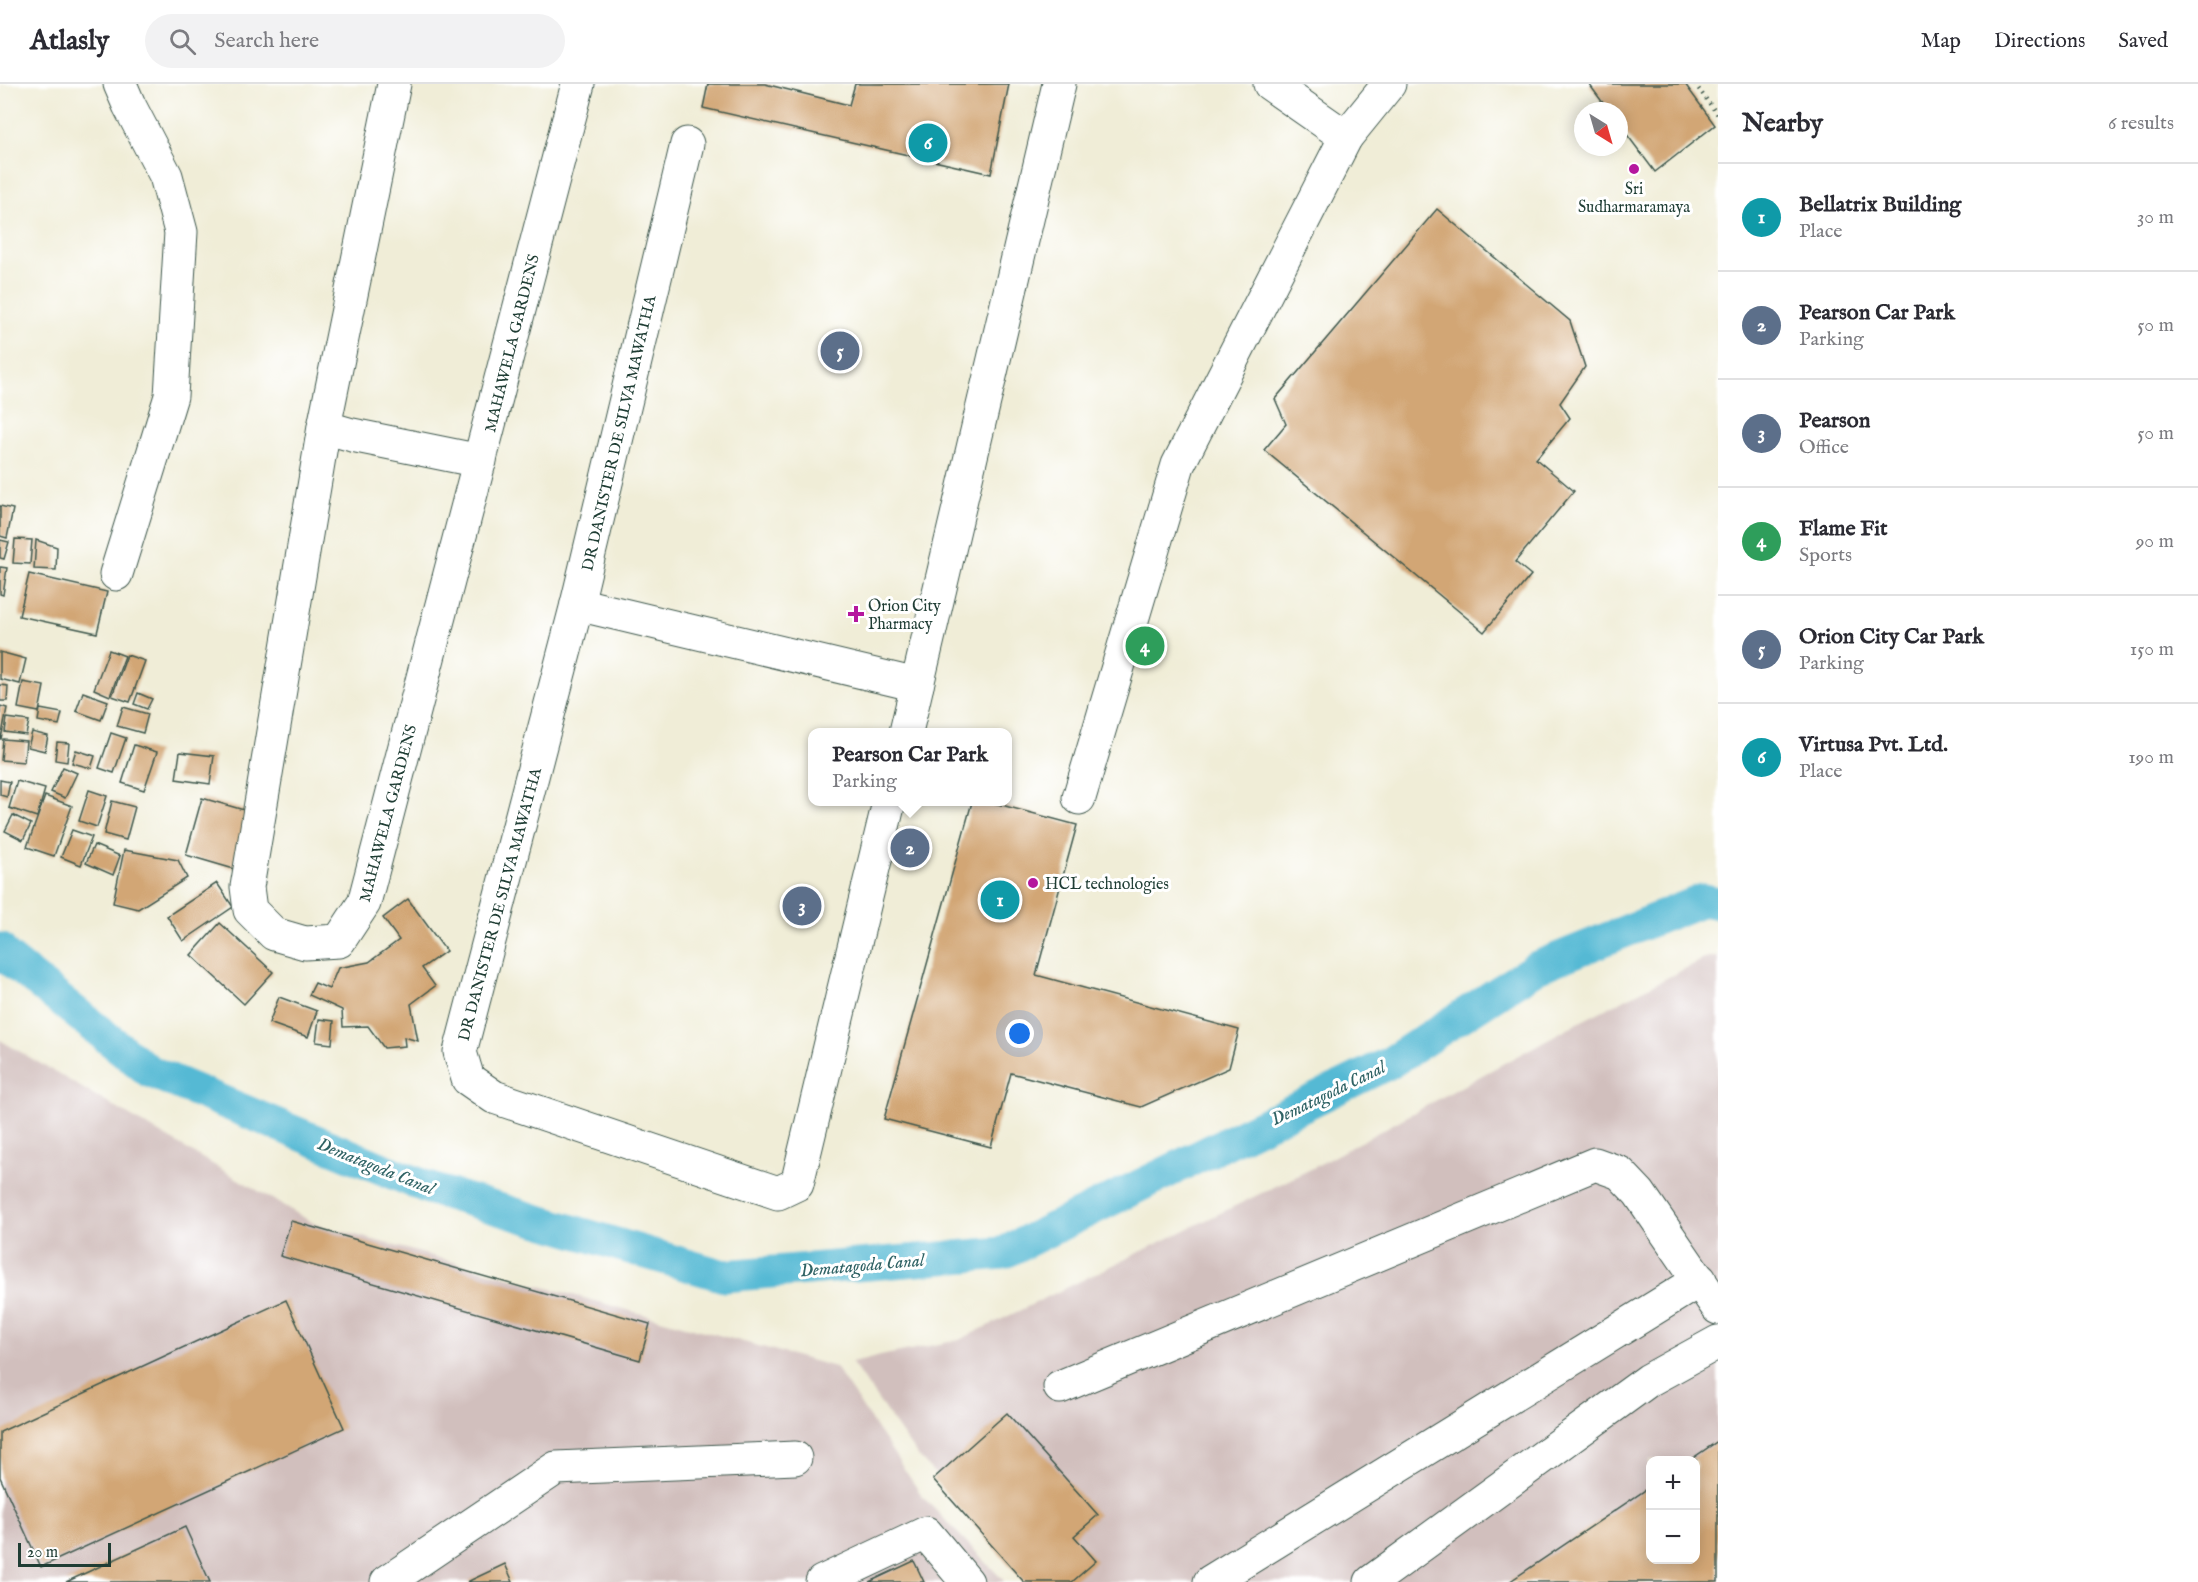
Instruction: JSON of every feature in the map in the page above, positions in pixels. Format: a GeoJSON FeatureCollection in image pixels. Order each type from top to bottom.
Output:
{"type":"FeatureCollection","features":[{"type":"Feature","properties":{"kind":"street"},"geometry":{"type":"LineString","coordinates":[[116,574],[171,396],[181,232],[166,176],[120,84]]}},
{"type":"Feature","properties":{"kind":"street","name":"MAHAWELA GARDENS"},"geometry":{"type":"LineString","coordinates":[[394,84],[324,427],[247,887],[250,910],[274,934],[305,943],[339,941],[364,903],[578,84]]}},
{"type":"Feature","properties":{"kind":"street"},"geometry":{"type":"LineString","coordinates":[[907,728],[1059,84]]}},
{"type":"Feature","properties":{"kind":"street"},"geometry":{"type":"LineString","coordinates":[[1270,84],[1346,136]]}},
{"type":"Feature","properties":{"kind":"street"},"geometry":{"type":"LineString","coordinates":[[1080,798],[1178,465],[1346,136],[1389,84]]}},
{"type":"Feature","properties":{"kind":"street","name":"DR DANISTER DE SILVA MAWATHA"},"geometry":{"type":"LineString","coordinates":[[687,144],[577,604],[460,1052],[468,1079],[494,1096],[778,1193],[797,1184],[888,806]]}},
{"type":"Feature","properties":{"kind":"street"},"geometry":{"type":"LineString","coordinates":[[324,427],[480,461]]}},
{"type":"Feature","properties":{"kind":"street"},"geometry":{"type":"LineString","coordinates":[[577,604],[917,685]]}},
{"type":"Feature","properties":{"kind":"street"},"geometry":{"type":"LineString","coordinates":[[1060,1387],[1596,1164],[1620,1173],[1640,1193],[1718,1308]]}},
{"type":"Feature","properties":{"kind":"street"},"geometry":{"type":"LineString","coordinates":[[1210,1582],[1700,1280]]}},
{"type":"Feature","properties":{"kind":"street"},"geometry":{"type":"LineString","coordinates":[[1371,1582],[1649,1380],[1718,1342]]}},
{"type":"Feature","properties":{"kind":"street"},"geometry":{"type":"LineString","coordinates":[[387,1582],[556,1468],[795,1458]]}},
{"type":"Feature","properties":{"kind":"street"},"geometry":{"type":"LineString","coordinates":[[822,1582],[926,1533],[967,1582]]}},
{"type":"Feature","properties":{"kind":"path"},"geometry":{"type":"LineString","coordinates":[[1695,84],[1718,115]]}},
{"type":"Feature","properties":{"kind":"shaded area"},"geometry":{"type":"Polygon","coordinates":[[[1708,957],[1718,957],[1718,1582],[1038,1582],[917,1455],[851,1362],[959,1340],[1311,1169],[1566,1029],[1708,957]]]}},
{"type":"Feature","properties":{"kind":"shaded area"},"geometry":{"type":"Polygon","coordinates":[[[0,1040],[315,1224],[835,1367],[923,1497],[1005,1582],[0,1582],[0,1040]]]}},
{"type":"Feature","properties":{"kind":"building"},"geometry":{"type":"Polygon","coordinates":[[[708,84],[765,84],[849,105],[855,84],[1009,84],[991,174],[703,108],[708,84]]]}},
{"type":"Feature","properties":{"kind":"building"},"geometry":{"type":"Polygon","coordinates":[[[1589,84],[1685,84],[1715,125],[1655,172],[1628,136],[1628,102],[1602,102],[1589,84]]]}},
{"type":"Feature","properties":{"kind":"building"},"geometry":{"type":"Polygon","coordinates":[[[1437,209],[1570,321],[1585,367],[1560,403],[1570,418],[1536,459],[1574,491],[1515,562],[1531,575],[1484,632],[1264,450],[1286,424],[1275,399],[1437,209]]]}},
{"type":"Feature","properties":{"kind":"building"},"geometry":{"type":"Polygon","coordinates":[[[0,506],[13,509],[7,538],[0,536],[0,506]]]}},
{"type":"Feature","properties":{"kind":"building"},"geometry":{"type":"Polygon","coordinates":[[[15,539],[32,540],[30,564],[13,563],[15,539]]]}},
{"type":"Feature","properties":{"kind":"building"},"geometry":{"type":"Polygon","coordinates":[[[0,540],[9,542],[4,559],[0,558],[0,540]]]}},
{"type":"Feature","properties":{"kind":"building"},"geometry":{"type":"Polygon","coordinates":[[[36,540],[57,547],[56,570],[34,569],[36,540]]]}},
{"type":"Feature","properties":{"kind":"building"},"geometry":{"type":"Polygon","coordinates":[[[0,567],[7,568],[3,595],[0,594],[0,567]]]}},
{"type":"Feature","properties":{"kind":"building"},"geometry":{"type":"Polygon","coordinates":[[[29,574],[107,592],[97,633],[19,616],[29,574]]]}},
{"type":"Feature","properties":{"kind":"building"},"geometry":{"type":"Polygon","coordinates":[[[109,650],[125,656],[110,696],[94,689],[109,650]]]}},
{"type":"Feature","properties":{"kind":"building"},"geometry":{"type":"Polygon","coordinates":[[[0,652],[26,659],[20,684],[0,679],[0,652]]]}},
{"type":"Feature","properties":{"kind":"building"},"geometry":{"type":"Polygon","coordinates":[[[127,655],[145,661],[130,702],[112,696],[127,655]]]}},
{"type":"Feature","properties":{"kind":"building"},"geometry":{"type":"Polygon","coordinates":[[[23,682],[44,686],[39,712],[18,708],[23,682]]]}},
{"type":"Feature","properties":{"kind":"building"},"geometry":{"type":"Polygon","coordinates":[[[0,685],[8,686],[7,701],[0,701],[0,685]]]}},
{"type":"Feature","properties":{"kind":"building"},"geometry":{"type":"Polygon","coordinates":[[[83,692],[108,701],[101,720],[76,711],[83,692]]]}},
{"type":"Feature","properties":{"kind":"building"},"geometry":{"type":"Polygon","coordinates":[[[138,693],[152,699],[147,709],[134,704],[138,693]]]}},
{"type":"Feature","properties":{"kind":"building"},"geometry":{"type":"Polygon","coordinates":[[[0,706],[7,708],[1,739],[0,739],[0,706]]]}},
{"type":"Feature","properties":{"kind":"building"},"geometry":{"type":"Polygon","coordinates":[[[123,707],[148,714],[143,733],[117,726],[123,707]]]}},
{"type":"Feature","properties":{"kind":"building"},"geometry":{"type":"Polygon","coordinates":[[[40,709],[62,713],[59,725],[38,721],[40,709]]]}},
{"type":"Feature","properties":{"kind":"building"},"geometry":{"type":"Polygon","coordinates":[[[7,718],[29,721],[26,735],[5,732],[7,718]]]}},
{"type":"Feature","properties":{"kind":"building"},"geometry":{"type":"Polygon","coordinates":[[[32,732],[48,736],[45,751],[28,747],[32,732]]]}},
{"type":"Feature","properties":{"kind":"building"},"geometry":{"type":"Polygon","coordinates":[[[111,733],[126,738],[114,773],[99,768],[111,733]]]}},
{"type":"Feature","properties":{"kind":"building"},"geometry":{"type":"Polygon","coordinates":[[[3,739],[26,741],[24,762],[1,760],[3,739]]]}},
{"type":"Feature","properties":{"kind":"building"},"geometry":{"type":"Polygon","coordinates":[[[57,742],[69,743],[67,762],[55,760],[57,742]]]}},
{"type":"Feature","properties":{"kind":"building"},"geometry":{"type":"Polygon","coordinates":[[[134,745],[157,752],[144,790],[122,783],[134,745]]]}},
{"type":"Feature","properties":{"kind":"building"},"geometry":{"type":"Polygon","coordinates":[[[76,750],[95,756],[91,768],[72,763],[76,750]]]}},
{"type":"Feature","properties":{"kind":"building"},"geometry":{"type":"Polygon","coordinates":[[[180,752],[214,756],[210,784],[176,779],[180,752]]]}},
{"type":"Feature","properties":{"kind":"building"},"geometry":{"type":"Polygon","coordinates":[[[63,767],[77,773],[65,798],[51,792],[63,767]]]}},
{"type":"Feature","properties":{"kind":"building"},"geometry":{"type":"Polygon","coordinates":[[[0,780],[10,782],[7,797],[0,795],[0,780]]]}},
{"type":"Feature","properties":{"kind":"building"},"geometry":{"type":"Polygon","coordinates":[[[17,781],[45,789],[37,817],[9,808],[17,781]]]}},
{"type":"Feature","properties":{"kind":"building"},"geometry":{"type":"Polygon","coordinates":[[[89,790],[107,796],[97,827],[79,821],[89,790]]]}},
{"type":"Feature","properties":{"kind":"building"},"geometry":{"type":"Polygon","coordinates":[[[45,796],[72,806],[54,856],[27,847],[45,796]]]}},
{"type":"Feature","properties":{"kind":"building"},"geometry":{"type":"Polygon","coordinates":[[[202,798],[251,812],[234,869],[186,855],[202,798]]]}},
{"type":"Feature","properties":{"kind":"building"},"geometry":{"type":"Polygon","coordinates":[[[112,801],[135,807],[126,840],[104,834],[112,801]]]}},
{"type":"Feature","properties":{"kind":"building"},"geometry":{"type":"Polygon","coordinates":[[[971,806],[1005,806],[1077,825],[1036,975],[1239,1030],[1229,1068],[1141,1107],[1011,1073],[991,1147],[884,1119],[971,806]]]}},
{"type":"Feature","properties":{"kind":"building"},"geometry":{"type":"Polygon","coordinates":[[[13,815],[31,824],[23,840],[5,831],[13,815]]]}},
{"type":"Feature","properties":{"kind":"building"},"geometry":{"type":"Polygon","coordinates":[[[72,830],[92,837],[81,865],[61,857],[72,830]]]}},
{"type":"Feature","properties":{"kind":"building"},"geometry":{"type":"Polygon","coordinates":[[[94,845],[120,856],[113,875],[86,863],[94,845]]]}},
{"type":"Feature","properties":{"kind":"building"},"geometry":{"type":"Polygon","coordinates":[[[124,850],[178,860],[187,878],[138,909],[113,903],[124,850]]]}},
{"type":"Feature","properties":{"kind":"building"},"geometry":{"type":"Polygon","coordinates":[[[217,883],[233,907],[183,941],[167,916],[217,883]]]}},
{"type":"Feature","properties":{"kind":"building"},"geometry":{"type":"Polygon","coordinates":[[[408,899],[446,951],[422,968],[435,986],[411,1004],[418,1041],[404,1037],[405,1046],[384,1048],[368,1026],[343,1027],[342,1010],[309,995],[315,983],[329,989],[338,968],[369,962],[399,940],[383,918],[408,899]]]}},
{"type":"Feature","properties":{"kind":"building"},"geometry":{"type":"Polygon","coordinates":[[[220,923],[273,972],[244,1004],[191,955],[220,923]]]}},
{"type":"Feature","properties":{"kind":"building"},"geometry":{"type":"Polygon","coordinates":[[[279,997],[317,1011],[308,1037],[269,1023],[279,997]]]}},
{"type":"Feature","properties":{"kind":"building"},"geometry":{"type":"Polygon","coordinates":[[[319,1019],[334,1021],[332,1044],[316,1042],[319,1019]]]}},
{"type":"Feature","properties":{"kind":"building"},"geometry":{"type":"Polygon","coordinates":[[[291,1221],[650,1324],[640,1360],[280,1256],[291,1221]]]}},
{"type":"Feature","properties":{"kind":"building"},"geometry":{"type":"Polygon","coordinates":[[[286,1300],[344,1428],[41,1567],[0,1477],[0,1432],[286,1300]]]}},
{"type":"Feature","properties":{"kind":"building"},"geometry":{"type":"Polygon","coordinates":[[[1007,1413],[1098,1515],[1074,1536],[1096,1561],[1072,1582],[1024,1582],[933,1479],[1007,1413]]]}},
{"type":"Feature","properties":{"kind":"building"},"geometry":{"type":"Polygon","coordinates":[[[1718,1441],[1718,1582],[1509,1582],[1646,1490],[1646,1564],[1700,1564],[1700,1456],[1696,1456],[1718,1441]]]}},
{"type":"Feature","properties":{"kind":"building"},"geometry":{"type":"Polygon","coordinates":[[[185,1527],[210,1582],[66,1582],[185,1527]]]}},
{"type":"Feature","properties":{"kind":"building"},"geometry":{"type":"Polygon","coordinates":[[[914,1561],[924,1582],[869,1582],[914,1561]]]}},
{"type":"Feature","properties":{"kind":"building"},"geometry":{"type":"Polygon","coordinates":[[[505,1564],[513,1582],[467,1582],[505,1564]]]}},
{"type":"Feature","properties":{"kind":"waterway","name":"Dematagoda Canal"},"geometry":{"type":"LineString","coordinates":[[0,949],[5,956],[149,1071],[431,1189],[724,1276],[1003,1253],[1391,1062],[1537,967],[1703,900],[1718,903]]}},
{"type":"Feature","properties":{"kind":"place","name":"Virtusa Pvt. Ltd."},"geometry":{"type":"Point","coordinates":[928,143]}},
{"type":"Feature","properties":{"kind":"place","name":"Sri Sudharmaramaya"},"geometry":{"type":"Point","coordinates":[1634,169]}},
{"type":"Feature","properties":{"kind":"place","name":"Orion City Car Park"},"geometry":{"type":"Point","coordinates":[840,351]}},
{"type":"Feature","properties":{"kind":"place","name":"Orion City Pharmacy"},"geometry":{"type":"Point","coordinates":[856,614]}},
{"type":"Feature","properties":{"kind":"place","name":"Flame Fit"},"geometry":{"type":"Point","coordinates":[1145,646]}},
{"type":"Feature","properties":{"kind":"place","name":"Pearson Car Park"},"geometry":{"type":"Point","coordinates":[910,848]}},
{"type":"Feature","properties":{"kind":"place","name":"HCL technologies"},"geometry":{"type":"Point","coordinates":[1033,883]}},
{"type":"Feature","properties":{"kind":"place","name":"Bellatrix Building"},"geometry":{"type":"Point","coordinates":[1000,900]}},
{"type":"Feature","properties":{"kind":"place","name":"Pearson"},"geometry":{"type":"Point","coordinates":[802,906]}}]}
